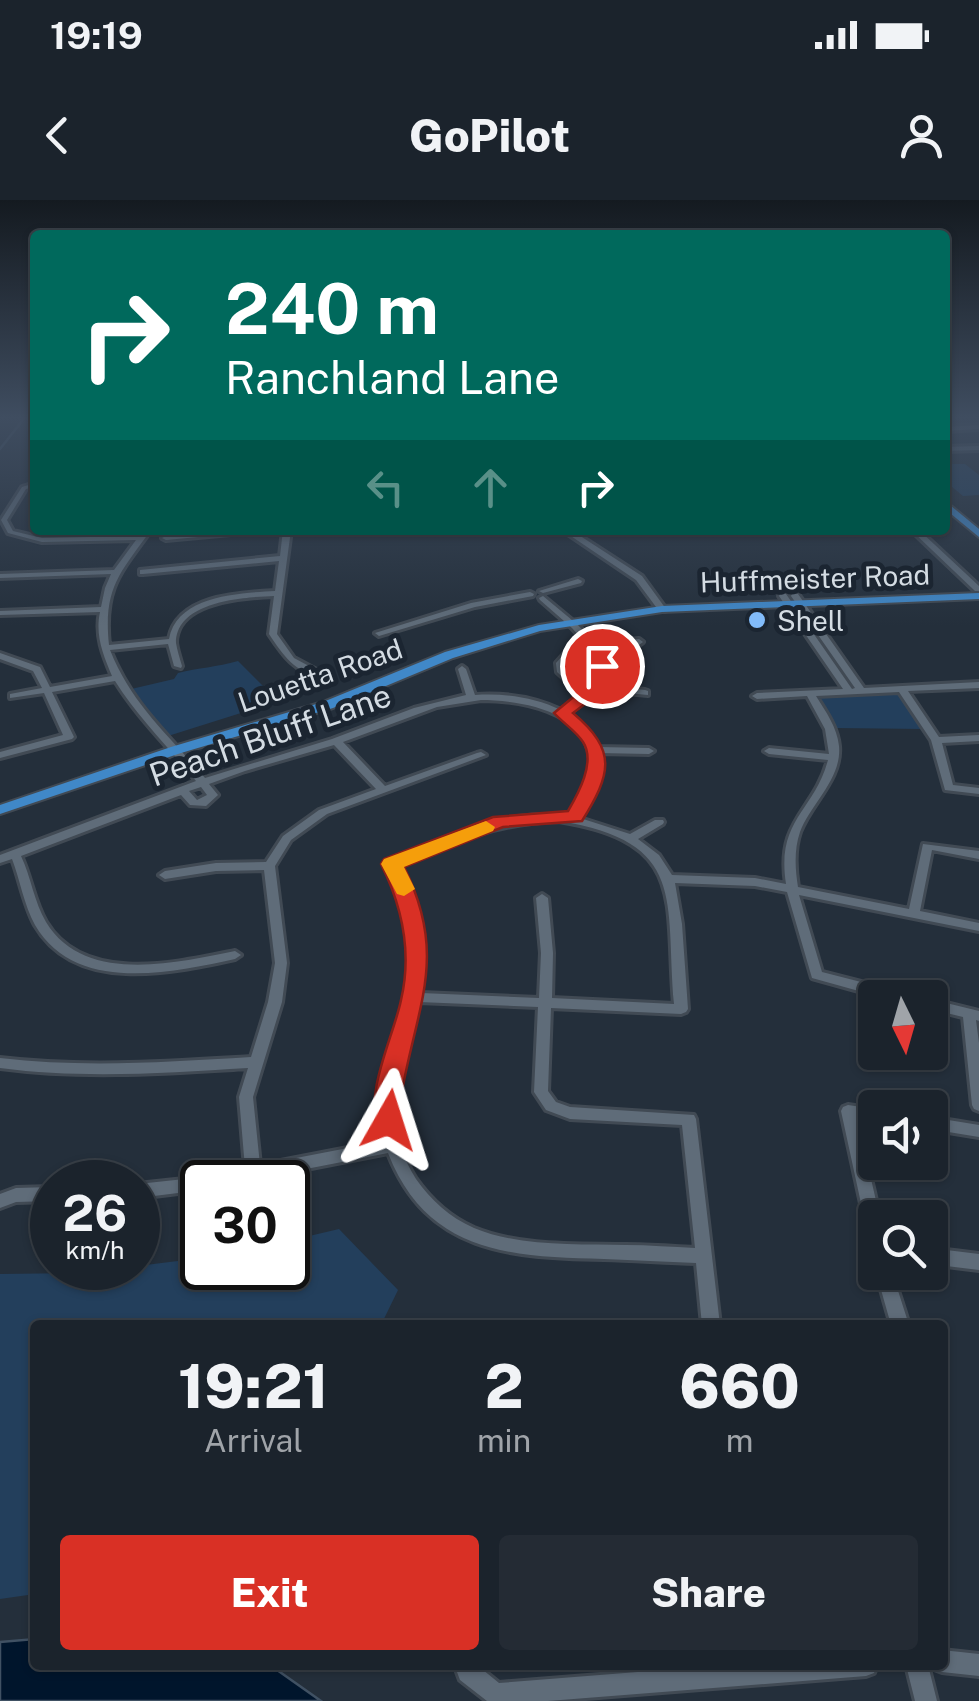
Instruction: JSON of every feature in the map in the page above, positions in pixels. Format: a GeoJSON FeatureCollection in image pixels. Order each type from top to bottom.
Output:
{"type":"FeatureCollection","features":[{"type":"Feature","properties":{"kind":"main road"},"geometry":{"type":"LineString","coordinates":[[950,503],[979,520]]}},
{"type":"Feature","properties":{"kind":"main road"},"geometry":{"type":"LineString","coordinates":[[950,503],[979,534]]}},
{"type":"Feature","properties":{"kind":"main road","name":"Huffmeister Road"},"geometry":{"type":"LineString","coordinates":[[660,605],[979,592]]}},
{"type":"Feature","properties":{"kind":"main road","name":"Louetta Road"},"geometry":{"type":"LineString","coordinates":[[0,798],[323,701],[444,652],[565,618],[660,605]]}},
{"type":"Feature","properties":{"kind":"main road","name":"Louetta Road"},"geometry":{"type":"LineString","coordinates":[[0,810],[172,746]]}},
{"type":"Feature","properties":{"kind":"street"},"geometry":{"type":"LineString","coordinates":[[16,534],[4,520],[24,488],[30,486]]}},
{"type":"Feature","properties":{"kind":"street"},"geometry":{"type":"LineString","coordinates":[[0,539],[16,534],[42,540],[127,535]]}},
{"type":"Feature","properties":{"kind":"street"},"geometry":{"type":"LineString","coordinates":[[143,535],[116,572],[103,609],[104,648],[114,675],[213,795],[202,804],[194,803],[182,791]]}},
{"type":"Feature","properties":{"kind":"street"},"geometry":{"type":"LineString","coordinates":[[166,538],[198,535]]}},
{"type":"Feature","properties":{"kind":"street"},"geometry":{"type":"LineString","coordinates":[[285,535],[273,634],[290,660],[319,676]]}},
{"type":"Feature","properties":{"kind":"street","name":"Huffmeister Road"},"geometry":{"type":"LineString","coordinates":[[574,535],[639,578],[660,605]]}},
{"type":"Feature","properties":{"kind":"street"},"geometry":{"type":"LineString","coordinates":[[921,535],[979,592]]}},
{"type":"Feature","properties":{"kind":"street"},"geometry":{"type":"LineString","coordinates":[[142,572],[283,558]]}},
{"type":"Feature","properties":{"kind":"street"},"geometry":{"type":"LineString","coordinates":[[0,576],[116,572]]}},
{"type":"Feature","properties":{"kind":"street"},"geometry":{"type":"LineString","coordinates":[[378,632],[474,605],[543,594],[578,581]]}},
{"type":"Feature","properties":{"kind":"street"},"geometry":{"type":"LineString","coordinates":[[178,666],[168,641],[172,628],[184,615],[233,598],[278,593]]}},
{"type":"Feature","properties":{"kind":"street"},"geometry":{"type":"LineString","coordinates":[[543,594],[596,646],[602,666],[596,687],[562,713],[588,735],[597,750],[592,787],[575,817]]}},
{"type":"Feature","properties":{"kind":"street"},"geometry":{"type":"LineString","coordinates":[[792,599],[855,691]]}},
{"type":"Feature","properties":{"kind":"street"},"geometry":{"type":"LineString","coordinates":[[0,613],[103,609]]}},
{"type":"Feature","properties":{"kind":"street"},"geometry":{"type":"LineString","coordinates":[[167,610],[184,615]]}},
{"type":"Feature","properties":{"kind":"street"},"geometry":{"type":"LineString","coordinates":[[260,634],[273,634]]}},
{"type":"Feature","properties":{"kind":"street"},"geometry":{"type":"LineString","coordinates":[[104,648],[168,641]]}},
{"type":"Feature","properties":{"kind":"street"},"geometry":{"type":"LineString","coordinates":[[639,642],[596,646],[567,655],[560,663],[562,672],[572,681],[645,693]]}},
{"type":"Feature","properties":{"kind":"street"},"geometry":{"type":"LineString","coordinates":[[0,656],[38,669],[69,737],[0,755]]}},
{"type":"Feature","properties":{"kind":"street"},"geometry":{"type":"LineString","coordinates":[[462,669],[471,698]]}},
{"type":"Feature","properties":{"kind":"street"},"geometry":{"type":"LineString","coordinates":[[13,696],[114,675]]}},
{"type":"Feature","properties":{"kind":"street"},"geometry":{"type":"LineString","coordinates":[[757,696],[979,685]]}},
{"type":"Feature","properties":{"kind":"street"},"geometry":{"type":"LineString","coordinates":[[900,688],[936,740],[949,788],[979,791]]}},
{"type":"Feature","properties":{"kind":"street"},"geometry":{"type":"LineString","coordinates":[[810,693],[832,732],[834,758],[833,768],[807,808],[790,847],[794,888],[817,975],[858,986]]}},
{"type":"Feature","properties":{"kind":"street","name":"Peach Bluff Lane"},"geometry":{"type":"LineString","coordinates":[[0,859],[204,782],[336,741],[437,704],[504,698],[562,713]]}},
{"type":"Feature","properties":{"kind":"street"},"geometry":{"type":"LineString","coordinates":[[936,740],[979,738]]}},
{"type":"Feature","properties":{"kind":"street"},"geometry":{"type":"LineString","coordinates":[[336,741],[383,790]]}},
{"type":"Feature","properties":{"kind":"street"},"geometry":{"type":"LineString","coordinates":[[597,750],[649,750]]}},
{"type":"Feature","properties":{"kind":"street"},"geometry":{"type":"LineString","coordinates":[[769,751],[834,758]]}},
{"type":"Feature","properties":{"kind":"street"},"geometry":{"type":"LineString","coordinates":[[252,1160],[246,1097],[274,1002],[281,963],[269,866],[287,838],[323,812],[481,755]]}},
{"type":"Feature","properties":{"kind":"street"},"geometry":{"type":"LineString","coordinates":[[414,997],[680,1009],[668,879],[652,856],[631,838],[575,817],[500,821],[392,864],[410,900],[416,946],[414,997],[388,1095],[390,1146],[412,1190],[444,1221],[486,1241],[534,1251],[703,1256]]}},
{"type":"Feature","properties":{"kind":"street"},"geometry":{"type":"LineString","coordinates":[[631,838],[659,822]]}},
{"type":"Feature","properties":{"kind":"street"},"geometry":{"type":"LineString","coordinates":[[914,913],[926,846],[979,855]]}},
{"type":"Feature","properties":{"kind":"street"},"geometry":{"type":"LineString","coordinates":[[16,854],[40,924],[63,953],[134,969],[186,966],[235,955]]}},
{"type":"Feature","properties":{"kind":"street"},"geometry":{"type":"LineString","coordinates":[[165,876],[216,868],[269,866]]}},
{"type":"Feature","properties":{"kind":"street"},"geometry":{"type":"LineString","coordinates":[[668,879],[708,878],[794,888],[979,927]]}},
{"type":"Feature","properties":{"kind":"street"},"geometry":{"type":"LineString","coordinates":[[542,898],[548,953],[541,1092],[552,1106],[570,1113],[689,1120],[711,1320]]}},
{"type":"Feature","properties":{"kind":"street"},"geometry":{"type":"LineString","coordinates":[[948,1008],[974,1015],[979,1106]]}},
{"type":"Feature","properties":{"kind":"street"},"geometry":{"type":"LineString","coordinates":[[0,1063],[42,1069],[112,1070],[254,1062]]}},
{"type":"Feature","properties":{"kind":"street"},"geometry":{"type":"LineString","coordinates":[[858,1112],[848,1111],[858,1155]]}},
{"type":"Feature","properties":{"kind":"street"},"geometry":{"type":"LineString","coordinates":[[948,1126],[979,1131]]}},
{"type":"Feature","properties":{"kind":"street"},"geometry":{"type":"LineString","coordinates":[[310,1164],[390,1146]]}},
{"type":"Feature","properties":{"kind":"street"},"geometry":{"type":"LineString","coordinates":[[0,1200],[30,1195]]}},
{"type":"Feature","properties":{"kind":"street"},"geometry":{"type":"LineString","coordinates":[[948,1258],[979,1262]]}},
{"type":"Feature","properties":{"kind":"street"},"geometry":{"type":"LineString","coordinates":[[889,1290],[898,1320]]}},
{"type":"Feature","properties":{"kind":"street"},"geometry":{"type":"LineString","coordinates":[[948,1661],[979,1665]]}},
{"type":"Feature","properties":{"kind":"street"},"geometry":{"type":"LineString","coordinates":[[468,1672],[496,1694],[802,1670]]}},
{"type":"Feature","properties":{"kind":"street"},"geometry":{"type":"LineString","coordinates":[[918,1670],[926,1701]]}},
{"type":"Feature","properties":{"kind":"shaded area"},"geometry":{"type":"Polygon","coordinates":[[[951,486],[979,486],[979,495],[963,496],[951,486]]]}},
{"type":"Feature","properties":{"kind":"shaded area"},"geometry":{"type":"Polygon","coordinates":[[[238,661],[275,698],[326,686],[168,736],[127,690],[174,679],[178,673],[238,661]]]}},
{"type":"Feature","properties":{"kind":"shaded area"},"geometry":{"type":"Polygon","coordinates":[[[892,692],[902,697],[924,729],[835,728],[817,698],[892,692]]]}},
{"type":"Feature","properties":{"kind":"shaded area"},"geometry":{"type":"Polygon","coordinates":[[[339,1229],[398,1290],[383,1320],[30,1320],[30,1595],[0,1599],[0,1274],[30,1274],[30,1290],[160,1290],[160,1263],[180,1261],[180,1290],[310,1290],[310,1236],[339,1229]]]}},
{"type":"Feature","properties":{"kind":"shaded area"},"geometry":{"type":"Polygon","coordinates":[[[30,1639],[30,1670],[277,1670],[321,1701],[0,1701],[0,1642],[30,1639]]]}},
{"type":"Feature","properties":{"kind":"slow traffic"},"geometry":{"type":"LineString","coordinates":[[404,889],[392,864],[486,827]]}},
{"type":"Feature","properties":{"kind":"place","name":"Shell"},"geometry":{"type":"Point","coordinates":[757,620]}},
{"type":"Feature","properties":{"kind":"route"},"geometry":{"type":"LineString","coordinates":[[389,1120],[388,1095],[414,997],[416,946],[410,900],[392,864],[500,821],[534,816],[575,817],[592,787],[597,750],[588,735],[562,713],[584,700],[596,687],[602,666]]}}]}
